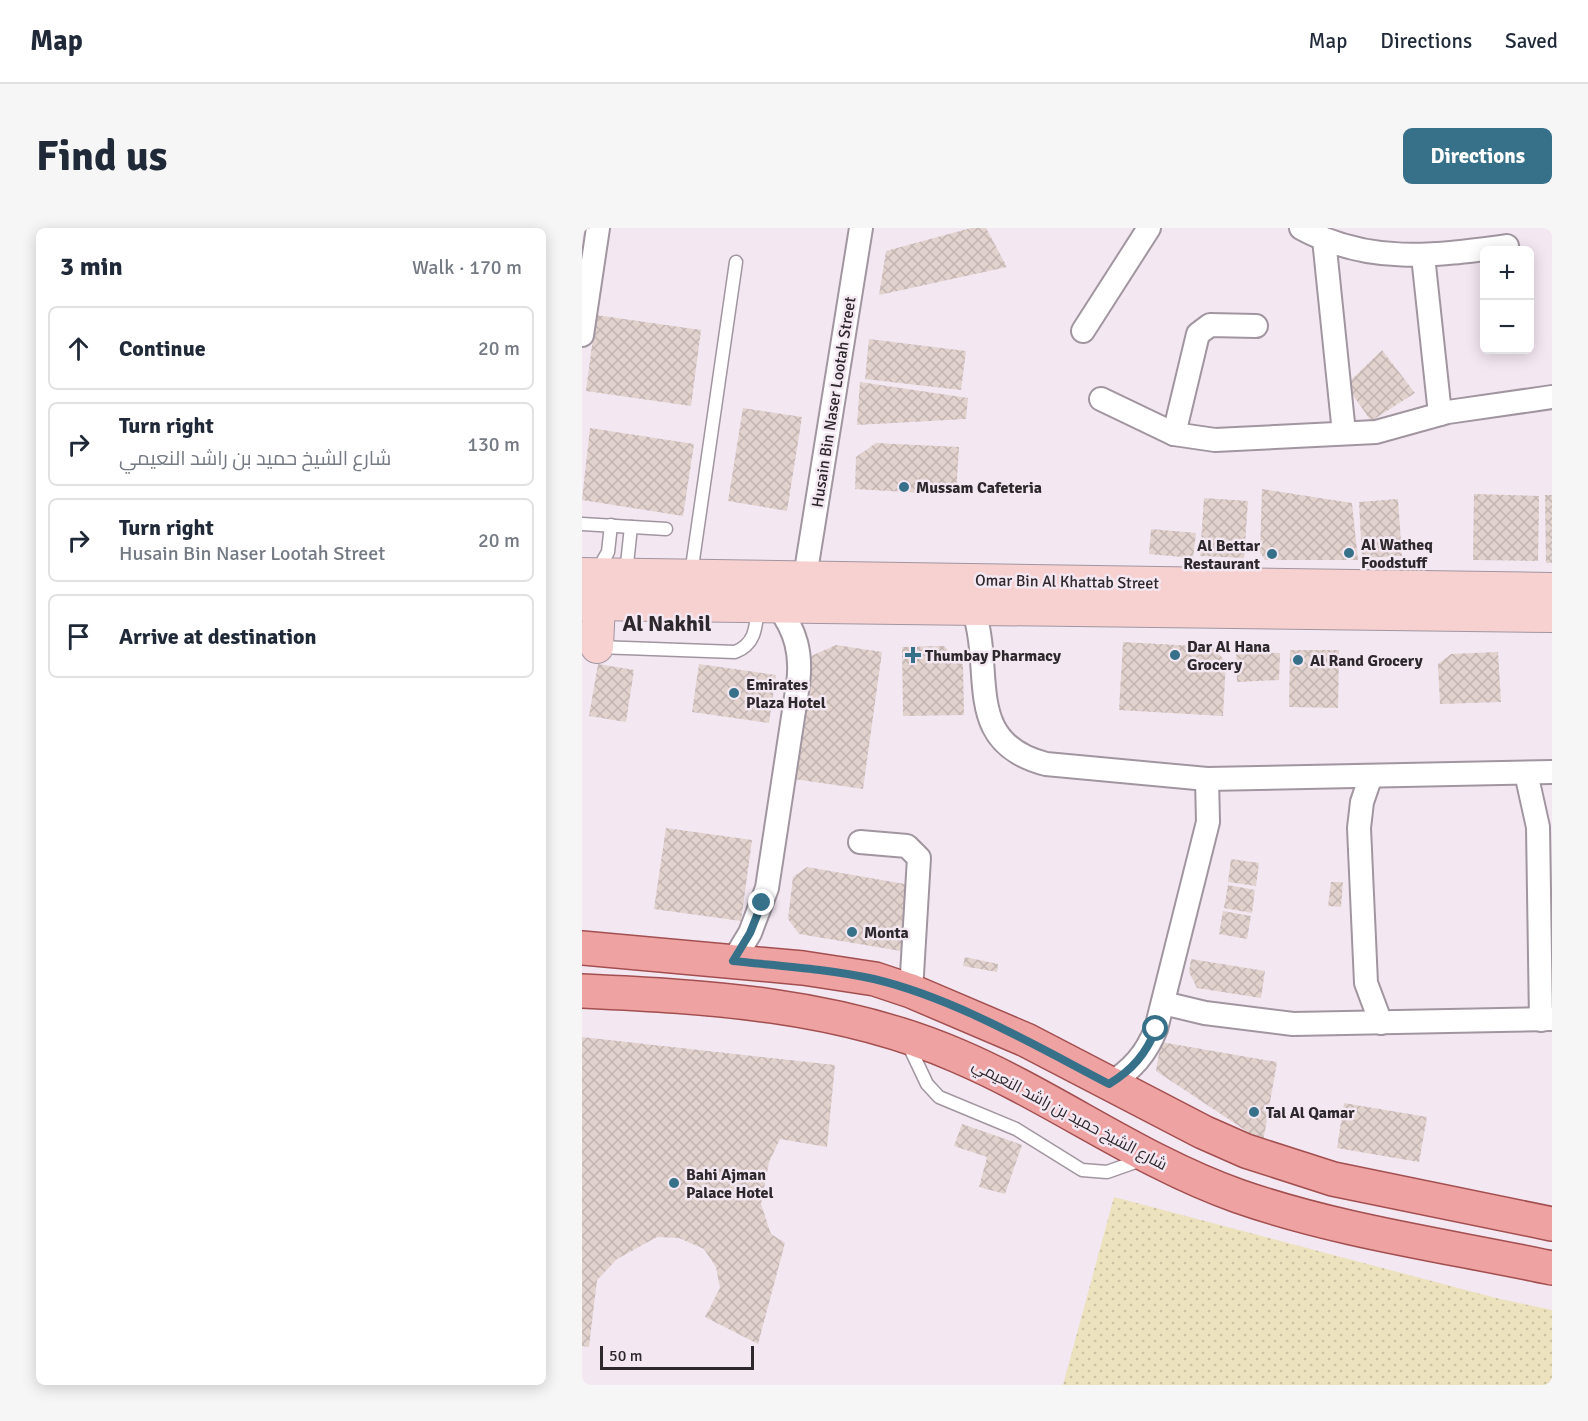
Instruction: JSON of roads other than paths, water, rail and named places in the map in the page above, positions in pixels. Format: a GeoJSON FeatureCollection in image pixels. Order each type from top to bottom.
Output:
{"type":"FeatureCollection","features":[{"type":"Feature","properties":{"kind":"main road"},"geometry":{"type":"LineString","coordinates":[[582,948],[733,961],[847,974],[911,991],[1026,1040],[1203,1132],[1289,1167],[1333,1179],[1552,1224]]}},
{"type":"Feature","properties":{"kind":"main road","name":"شارع الشيخ حميد بن راشد النعيمي"},"geometry":{"type":"LineString","coordinates":[[582,991],[697,997],[803,1009],[905,1037],[956,1055],[995,1073],[1192,1178],[1284,1211],[1552,1268]]}},
{"type":"Feature","properties":{"kind":"street"},"geometry":{"type":"LineString","coordinates":[[582,335],[598,228]]}},
{"type":"Feature","properties":{"kind":"street","name":"Husain Bin Naser Lootah Street"},"geometry":{"type":"LineString","coordinates":[[805,577],[861,228]]}},
{"type":"Feature","properties":{"kind":"street"},"geometry":{"type":"LineString","coordinates":[[1083,331],[1149,228]]}},
{"type":"Feature","properties":{"kind":"street"},"geometry":{"type":"LineString","coordinates":[[1301,228],[1324,239],[1373,253],[1423,256],[1480,249]]}},
{"type":"Feature","properties":{"kind":"street"},"geometry":{"type":"LineString","coordinates":[[1324,239],[1344,434]]}},
{"type":"Feature","properties":{"kind":"street"},"geometry":{"type":"LineString","coordinates":[[1423,256],[1440,414]]}},
{"type":"Feature","properties":{"kind":"street"},"geometry":{"type":"LineString","coordinates":[[1174,434],[1198,334],[1210,325],[1256,326]]}},
{"type":"Feature","properties":{"kind":"street"},"geometry":{"type":"LineString","coordinates":[[1101,399],[1174,434],[1215,440],[1386,430],[1440,414],[1552,397]]}},
{"type":"Feature","properties":{"kind":"street","name":"Omar Bin Al Khattab Street"},"geometry":{"type":"LineString","coordinates":[[589,589],[626,575],[768,606],[924,594],[1552,589]]}},
{"type":"Feature","properties":{"kind":"street","name":"Omar Bin Al Khattab Street"},"geometry":{"type":"LineString","coordinates":[[589,589],[805,577],[924,594],[973,609],[1552,616]]}},
{"type":"Feature","properties":{"kind":"street"},"geometry":{"type":"LineString","coordinates":[[589,589],[589,646]]}},
{"type":"Feature","properties":{"kind":"street"},"geometry":{"type":"LineString","coordinates":[[733,961],[750,933],[766,888],[798,684],[799,651],[788,620],[768,606]]}},
{"type":"Feature","properties":{"kind":"street"},"geometry":{"type":"LineString","coordinates":[[973,609],[982,645],[986,709],[992,726],[1014,752],[1029,760],[1046,764],[1207,780],[1552,772]]}},
{"type":"Feature","properties":{"kind":"street"},"geometry":{"type":"LineString","coordinates":[[1163,1003],[1227,1016],[1293,1024],[1546,1019],[1538,827],[1526,773]]}},
{"type":"Feature","properties":{"kind":"street"},"geometry":{"type":"LineString","coordinates":[[1371,776],[1360,815],[1361,863],[1366,983],[1381,1023]]}},
{"type":"Feature","properties":{"kind":"street"},"geometry":{"type":"LineString","coordinates":[[1109,1084],[1133,1067],[1143,1055],[1150,1042],[1163,1003],[1208,822],[1207,780]]}},
{"type":"Feature","properties":{"kind":"street"},"geometry":{"type":"LineString","coordinates":[[860,842],[908,846],[919,858],[911,991]]}},
{"type":"Feature","properties":{"kind":"lane"},"geometry":{"type":"LineString","coordinates":[[674,585],[736,262]]}},
{"type":"Feature","properties":{"kind":"lane"},"geometry":{"type":"LineString","coordinates":[[582,524],[666,529]]}},
{"type":"Feature","properties":{"kind":"lane"},"geometry":{"type":"LineString","coordinates":[[589,589],[608,552],[611,525]]}},
{"type":"Feature","properties":{"kind":"lane"},"geometry":{"type":"LineString","coordinates":[[626,575],[631,527]]}},
{"type":"Feature","properties":{"kind":"lane"},"geometry":{"type":"LineString","coordinates":[[589,646],[735,652],[749,643],[768,606]]}},
{"type":"Feature","properties":{"kind":"lane"},"geometry":{"type":"LineString","coordinates":[[905,1037],[927,1084],[939,1097],[1016,1129],[1082,1170],[1107,1172],[1149,1157]]}},
{"type":"Feature","properties":{"kind":"place","name":"Mussam Cafeteria"},"geometry":{"type":"Point","coordinates":[904,487]}},
{"type":"Feature","properties":{"kind":"place","name":"Al Watheq Foodstuff"},"geometry":{"type":"Point","coordinates":[1349,553]}},
{"type":"Feature","properties":{"kind":"place","name":"Al Bettar Restaurant"},"geometry":{"type":"Point","coordinates":[1272,554]}},
{"type":"Feature","properties":{"kind":"place","name":"Thumbay Pharmacy"},"geometry":{"type":"Point","coordinates":[913,655]}},
{"type":"Feature","properties":{"kind":"place","name":"Dar Al Hana Grocery"},"geometry":{"type":"Point","coordinates":[1175,655]}},
{"type":"Feature","properties":{"kind":"place","name":"Al Rand Grocery"},"geometry":{"type":"Point","coordinates":[1298,660]}},
{"type":"Feature","properties":{"kind":"place","name":"Emirates Plaza Hotel"},"geometry":{"type":"Point","coordinates":[734,693]}},
{"type":"Feature","properties":{"kind":"place","name":"Monta"},"geometry":{"type":"Point","coordinates":[852,932]}},
{"type":"Feature","properties":{"kind":"place","name":"Tal Al Qamar"},"geometry":{"type":"Point","coordinates":[1254,1112]}},
{"type":"Feature","properties":{"kind":"place","name":"Bahi Ajman Palace Hotel"},"geometry":{"type":"Point","coordinates":[674,1183]}},
{"type":"Feature","properties":{"kind":"district","name":"Al Nakhil"},"geometry":{"type":"Point","coordinates":[667,623]}}]}
